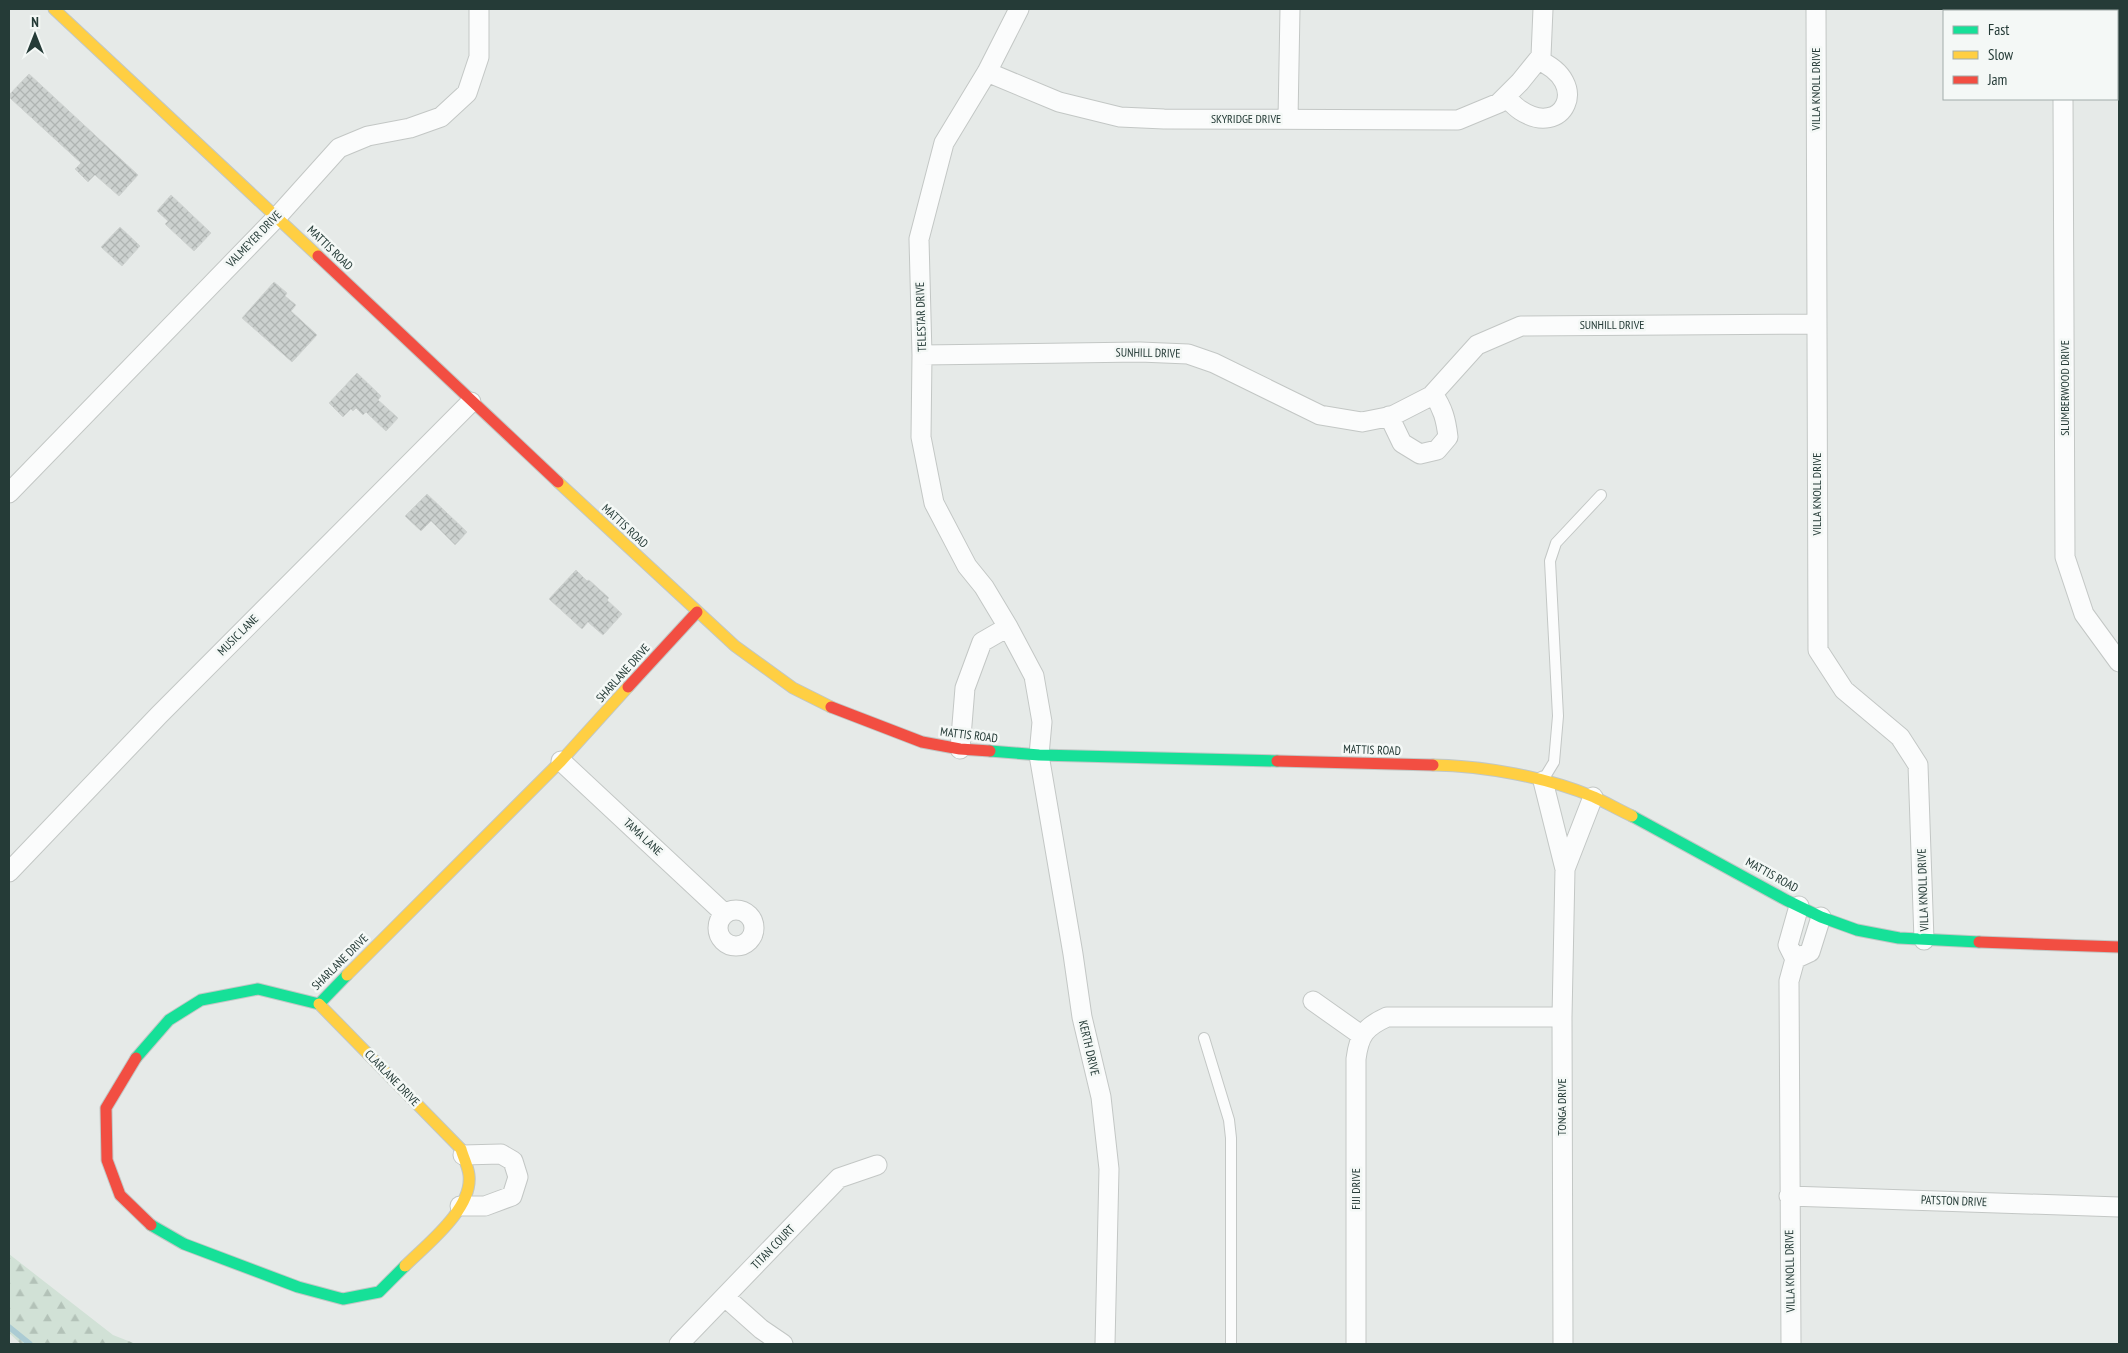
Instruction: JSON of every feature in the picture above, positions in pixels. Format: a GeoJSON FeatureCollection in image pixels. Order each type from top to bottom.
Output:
{"type":"FeatureCollection","features":[{"type":"Feature","properties":{"kind":"main road","name":"MATTIS ROAD"},"geometry":{"type":"LineString","coordinates":[[54,9],[697,612],[735,646],[793,688],[834,709],[922,742],[960,749],[1040,755],[1466,766],[1543,781],[1593,797],[1651,824],[1799,906],[1821,917],[1856,930],[1899,938],[1924,940],[2119,947]]}},
{"type":"Feature","properties":{"kind":"main road","name":"SHARLANE DRIVE"},"geometry":{"type":"LineString","coordinates":[[343,1299],[298,1287],[184,1244],[154,1227],[120,1195],[107,1160],[106,1108],[133,1061],[170,1020],[201,1000],[258,989],[319,1004],[561,761],[697,612]]}},
{"type":"Feature","properties":{"kind":"main road","name":"CLARLANE DRIVE"},"geometry":{"type":"LineString","coordinates":[[319,1004],[461,1149],[469,1175],[466,1195],[452,1219],[379,1292],[343,1299]]}},
{"type":"Feature","properties":{"kind":"street","name":"VALMEYER DRIVE"},"geometry":{"type":"LineString","coordinates":[[9,493],[277,217],[339,148],[368,136],[410,128],[441,117],[467,93],[479,57],[479,9]]}},
{"type":"Feature","properties":{"kind":"street","name":"TELESTAR DRIVE"},"geometry":{"type":"LineString","coordinates":[[1019,9],[987,72],[944,143],[919,239],[922,355],[921,437],[934,503],[966,566],[984,587],[1034,676],[1042,722],[1040,755]]}},
{"type":"Feature","properties":{"kind":"street"},"geometry":{"type":"LineString","coordinates":[[1288,119],[1290,9]]}},
{"type":"Feature","properties":{"kind":"street"},"geometry":{"type":"LineString","coordinates":[[1506,97],[1520,110],[1542,119],[1558,115],[1566,106],[1567,84],[1546,63],[1538,60],[1541,56],[1543,9]]}},
{"type":"Feature","properties":{"kind":"street","name":"VILLA KNOLL DRIVE"},"geometry":{"type":"LineString","coordinates":[[1816,9],[1818,650],[1844,690],[1900,737],[1918,765],[1924,940]]}},
{"type":"Feature","properties":{"kind":"street","name":"SKYRIDGE DRIVE"},"geometry":{"type":"LineString","coordinates":[[987,72],[1059,102],[1120,117],[1164,119],[1458,120],[1499,103],[1538,60]]}},
{"type":"Feature","properties":{"kind":"street","name":"SLUMBERWOOD DRIVE"},"geometry":{"type":"LineString","coordinates":[[2063,100],[2066,558],[2084,614],[2119,662]]}},
{"type":"Feature","properties":{"kind":"street","name":"SUNHILL DRIVE"},"geometry":{"type":"LineString","coordinates":[[922,355],[1140,352],[1188,354],[1214,363],[1320,415],[1362,422],[1389,416],[1433,394],[1477,346],[1521,326],[1817,324]]}},
{"type":"Feature","properties":{"kind":"street"},"geometry":{"type":"LineString","coordinates":[[1389,416],[1402,442],[1420,454],[1437,450],[1448,437],[1446,420],[1440,404],[1433,394]]}},
{"type":"Feature","properties":{"kind":"street","name":"MUSIC LANE"},"geometry":{"type":"LineString","coordinates":[[9,872],[158,715],[472,402]]}},
{"type":"Feature","properties":{"kind":"street"},"geometry":{"type":"LineString","coordinates":[[960,749],[965,688],[982,642],[1008,627]]}},
{"type":"Feature","properties":{"kind":"street","name":"KERTH DRIVE"},"geometry":{"type":"LineString","coordinates":[[1040,755],[1074,954],[1082,1017],[1101,1097],[1107,1146],[1109,1169],[1105,1344]]}},
{"type":"Feature","properties":{"kind":"street","name":"TAMA LANE"},"geometry":{"type":"LineString","coordinates":[[561,761],[725,914]]}},
{"type":"Feature","properties":{"kind":"street","name":"TONGA DRIVE"},"geometry":{"type":"LineString","coordinates":[[1543,781],[1565,869],[1562,1017],[1563,1344]]}},
{"type":"Feature","properties":{"kind":"street","name":"TONGA DRIVE"},"geometry":{"type":"LineString","coordinates":[[1565,869],[1593,797]]}},
{"type":"Feature","properties":{"kind":"street","name":"VILLA KNOLL DRIVE"},"geometry":{"type":"LineString","coordinates":[[1791,1344],[1789,980],[1794,959],[1788,944],[1799,906]]}},
{"type":"Feature","properties":{"kind":"street"},"geometry":{"type":"LineString","coordinates":[[1794,959],[1810,952],[1821,917]]}},
{"type":"Feature","properties":{"kind":"street"},"geometry":{"type":"LineString","coordinates":[[1313,1001],[1361,1035],[1369,1027],[1387,1016],[1562,1017]]}},
{"type":"Feature","properties":{"kind":"street","name":"FIJI DRIVE"},"geometry":{"type":"LineString","coordinates":[[1356,1344],[1356,1059],[1361,1035]]}},
{"type":"Feature","properties":{"kind":"street"},"geometry":{"type":"LineString","coordinates":[[460,1206],[485,1206],[512,1196],[518,1177],[513,1161],[502,1154],[463,1155]]}},
{"type":"Feature","properties":{"kind":"street","name":"TITAN COURT"},"geometry":{"type":"LineString","coordinates":[[678,1344],[839,1178],[877,1165]]}},
{"type":"Feature","properties":{"kind":"street","name":"PATSTON DRIVE"},"geometry":{"type":"LineString","coordinates":[[1789,1196],[2119,1207]]}},
{"type":"Feature","properties":{"kind":"street"},"geometry":{"type":"LineString","coordinates":[[725,1297],[761,1329],[783,1344]]}},
{"type":"Feature","properties":{"kind":"lane"},"geometry":{"type":"LineString","coordinates":[[1543,781],[1554,762],[1558,716],[1550,561],[1556,543],[1601,494]]}},
{"type":"Feature","properties":{"kind":"lane"},"geometry":{"type":"LineString","coordinates":[[1204,1038],[1229,1120],[1231,1138],[1231,1344]]}},
{"type":"Feature","properties":{"kind":"green space"},"geometry":{"type":"Polygon","coordinates":[[[9,1254],[113,1335],[136,1344],[21,1344],[9,1333],[9,1254]]]}},
{"type":"Feature","properties":{"kind":"building"},"geometry":{"type":"Polygon","coordinates":[[[29,74],[138,175],[119,196],[95,175],[88,182],[75,169],[81,163],[9,97],[29,74]]]}},
{"type":"Feature","properties":{"kind":"building"},"geometry":{"type":"Polygon","coordinates":[[[171,195],[211,233],[194,251],[165,224],[168,221],[157,211],[171,195]]]}},
{"type":"Feature","properties":{"kind":"building"},"geometry":{"type":"Polygon","coordinates":[[[120,227],[140,246],[122,266],[101,247],[120,227]]]}},
{"type":"Feature","properties":{"kind":"building"},"geometry":{"type":"Polygon","coordinates":[[[274,282],[287,293],[285,296],[296,305],[291,311],[317,335],[292,362],[242,318],[274,282]]]}},
{"type":"Feature","properties":{"kind":"building"},"geometry":{"type":"Polygon","coordinates":[[[357,373],[381,396],[378,400],[398,418],[386,431],[366,412],[363,415],[356,408],[353,411],[351,409],[343,417],[329,403],[357,373]]]}},
{"type":"Feature","properties":{"kind":"building"},"geometry":{"type":"Polygon","coordinates":[[[427,494],[467,532],[455,545],[431,521],[421,531],[405,516],[427,494]]]}},
{"type":"Feature","properties":{"kind":"building"},"geometry":{"type":"Polygon","coordinates":[[[576,570],[609,598],[607,600],[622,614],[603,635],[588,622],[582,629],[549,599],[576,570]]]}},
{"type":"Feature","properties":{"kind":"waterway"},"geometry":{"type":"LineString","coordinates":[[9,1327],[30,1344]]}},
{"type":"Feature","properties":{"kind":"traffic: fast"},"geometry":{"type":"LineString","coordinates":[[990,751],[1039,755],[1277,761]]}},
{"type":"Feature","properties":{"kind":"traffic: fast"},"geometry":{"type":"LineString","coordinates":[[1632,816],[1786,900],[1821,917],[1857,930],[1899,938],[1979,942]]}},
{"type":"Feature","properties":{"kind":"traffic: fast"},"geometry":{"type":"LineString","coordinates":[[136,1058],[169,1020],[201,1000],[258,989],[319,1004],[347,975]]}},
{"type":"Feature","properties":{"kind":"traffic: fast"},"geometry":{"type":"LineString","coordinates":[[151,1225],[184,1244],[298,1287],[343,1299],[379,1292],[405,1266]]}},
{"type":"Feature","properties":{"kind":"traffic: slow"},"geometry":{"type":"LineString","coordinates":[[54,9],[318,256]]}},
{"type":"Feature","properties":{"kind":"traffic: slow"},"geometry":{"type":"LineString","coordinates":[[558,482],[735,646],[793,688],[831,707]]}},
{"type":"Feature","properties":{"kind":"traffic: slow"},"geometry":{"type":"LineString","coordinates":[[347,975],[561,761],[628,687]]}},
{"type":"Feature","properties":{"kind":"traffic: slow"},"geometry":{"type":"LineString","coordinates":[[1433,765],[1494,770],[1536,778],[1594,797],[1632,816]]}},
{"type":"Feature","properties":{"kind":"traffic: slow"},"geometry":{"type":"LineString","coordinates":[[319,1004],[461,1149],[467,1165],[469,1175],[468,1188],[464,1200],[447,1225],[405,1266]]}},
{"type":"Feature","properties":{"kind":"traffic: jam"},"geometry":{"type":"LineString","coordinates":[[318,256],[558,482]]}},
{"type":"Feature","properties":{"kind":"traffic: jam"},"geometry":{"type":"LineString","coordinates":[[628,687],[697,612]]}},
{"type":"Feature","properties":{"kind":"traffic: jam"},"geometry":{"type":"LineString","coordinates":[[831,707],[922,742],[960,749],[990,751]]}},
{"type":"Feature","properties":{"kind":"traffic: jam"},"geometry":{"type":"LineString","coordinates":[[1277,761],[1433,765]]}},
{"type":"Feature","properties":{"kind":"traffic: jam"},"geometry":{"type":"LineString","coordinates":[[1979,942],[2119,947]]}},
{"type":"Feature","properties":{"kind":"traffic: jam"},"geometry":{"type":"LineString","coordinates":[[136,1058],[106,1108],[107,1160],[120,1195],[151,1225]]}}]}
